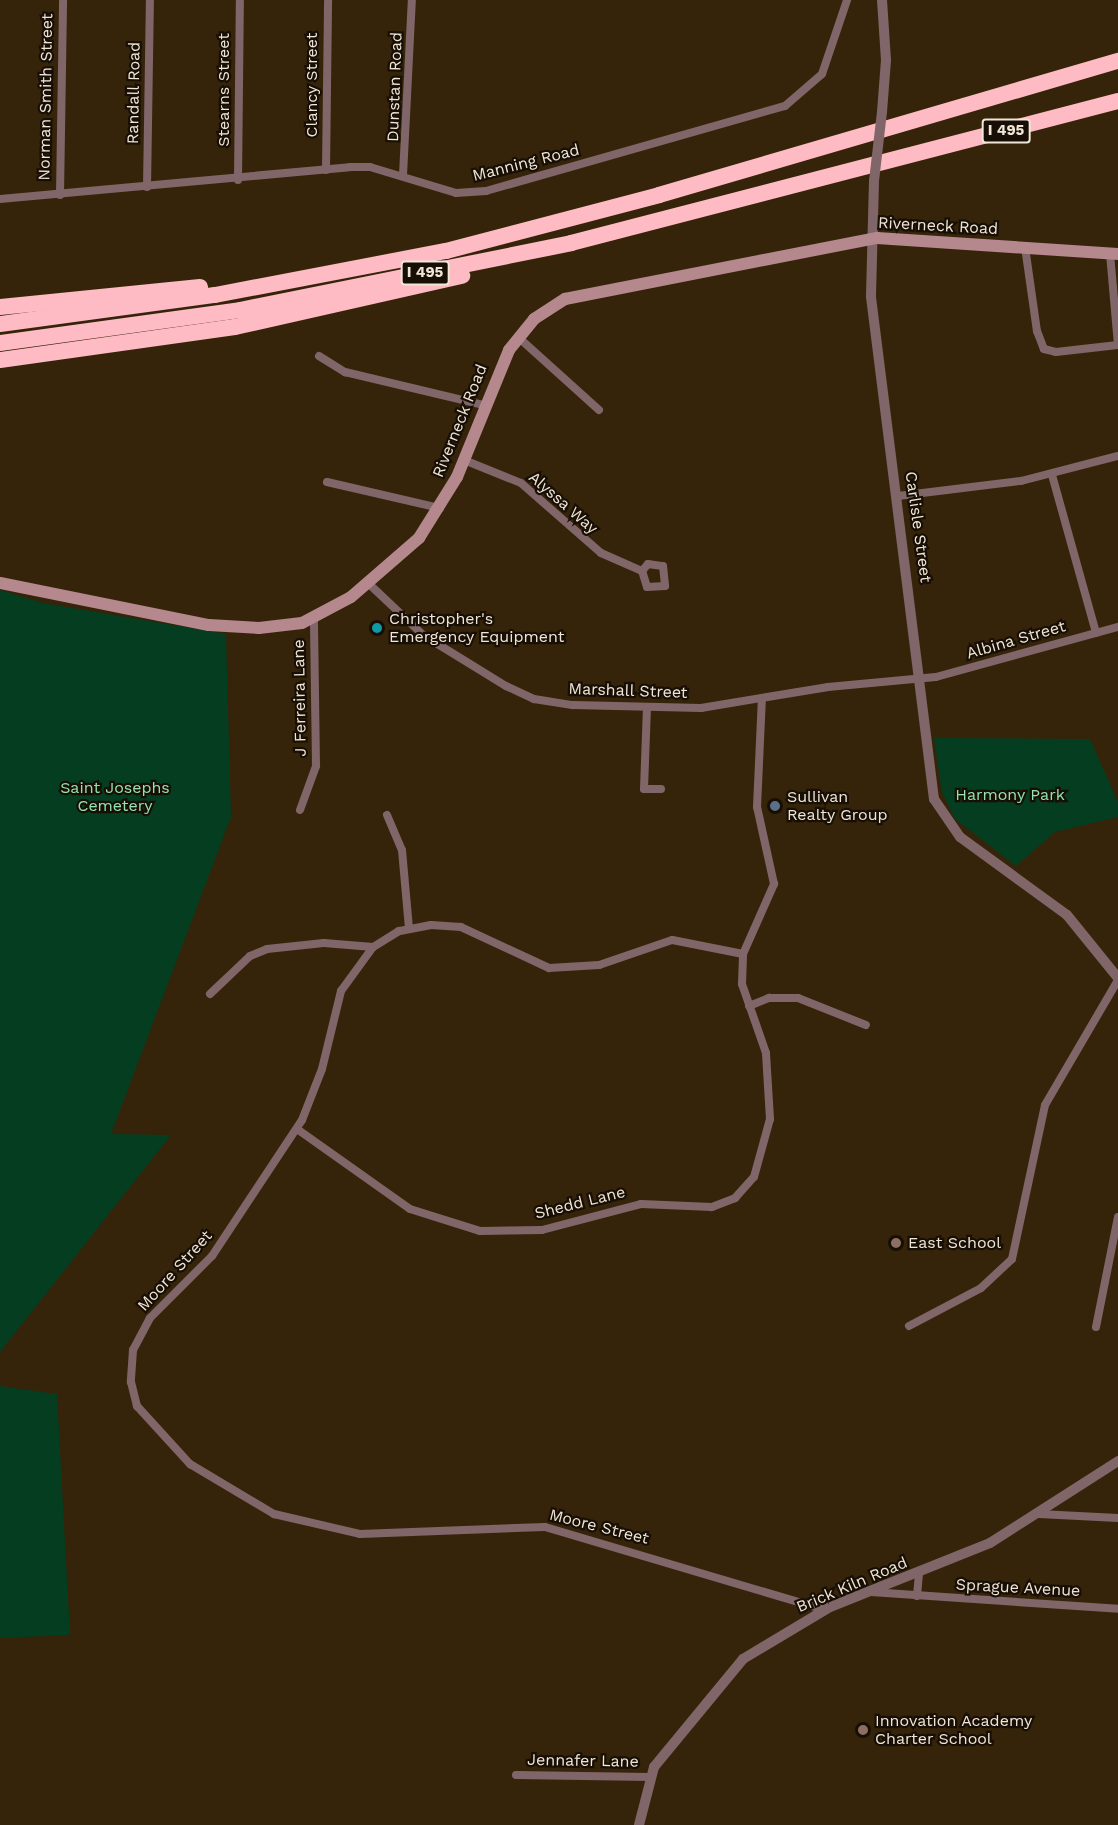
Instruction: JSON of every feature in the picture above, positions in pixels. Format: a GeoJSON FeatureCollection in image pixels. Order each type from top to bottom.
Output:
{"type":"FeatureCollection","features":[{"type":"Feature","properties":{"kind":"highway","name":"I 495"},"geometry":{"type":"LineString","coordinates":[[0,324],[168,303],[350,270],[659,195],[1118,60]]}},
{"type":"Feature","properties":{"kind":"highway","name":"I 495"},"geometry":{"type":"LineString","coordinates":[[0,343],[297,299],[627,230],[1118,101]]}},
{"type":"Feature","properties":{"kind":"highway"},"geometry":{"type":"LineString","coordinates":[[0,360],[317,312],[627,230]]}},
{"type":"Feature","properties":{"kind":"highway"},"geometry":{"type":"LineString","coordinates":[[0,308],[350,270]]}},
{"type":"Feature","properties":{"kind":"main road","name":"Riverneck Road"},"geometry":{"type":"LineString","coordinates":[[0,583],[225,627],[274,628],[314,619],[368,583],[419,538],[440,508],[464,460],[484,405],[518,337],[543,312],[579,293],[869,239],[1114,254]]}},
{"type":"Feature","properties":{"kind":"street","name":"Norman Smith Street"},"geometry":{"type":"LineString","coordinates":[[60,195],[63,0]]}},
{"type":"Feature","properties":{"kind":"street","name":"Randall Road"},"geometry":{"type":"LineString","coordinates":[[147,187],[150,0]]}},
{"type":"Feature","properties":{"kind":"street","name":"Stearns Street"},"geometry":{"type":"LineString","coordinates":[[238,180],[240,0]]}},
{"type":"Feature","properties":{"kind":"street","name":"Clancy Street"},"geometry":{"type":"LineString","coordinates":[[326,170],[328,0]]}},
{"type":"Feature","properties":{"kind":"street","name":"Dunstan Road"},"geometry":{"type":"LineString","coordinates":[[403,175],[412,0]]}},
{"type":"Feature","properties":{"kind":"street","name":"Manning Road"},"geometry":{"type":"LineString","coordinates":[[0,199],[370,167],[403,175],[456,193],[486,190],[785,106],[822,74],[847,0]]}},
{"type":"Feature","properties":{"kind":"street","name":"Carlisle Street"},"geometry":{"type":"LineString","coordinates":[[882,0],[886,60],[869,239],[872,312],[922,678],[930,782],[945,819],[969,845],[1067,915],[1118,979]]}},
{"type":"Feature","properties":{"kind":"street"},"geometry":{"type":"LineString","coordinates":[[1025,247],[1037,331],[1044,349],[1056,352],[1118,345],[1114,254]]}},
{"type":"Feature","properties":{"kind":"street"},"geometry":{"type":"LineString","coordinates":[[518,337],[599,410]]}},
{"type":"Feature","properties":{"kind":"street"},"geometry":{"type":"LineString","coordinates":[[319,356],[345,372],[484,405]]}},
{"type":"Feature","properties":{"kind":"street"},"geometry":{"type":"LineString","coordinates":[[898,496],[1052,475],[1118,456]]}},
{"type":"Feature","properties":{"kind":"street","name":"Alyssa Way"},"geometry":{"type":"LineString","coordinates":[[464,460],[521,483],[590,546],[642,571]]}},
{"type":"Feature","properties":{"kind":"street"},"geometry":{"type":"LineString","coordinates":[[1052,475],[1096,633]]}},
{"type":"Feature","properties":{"kind":"street"},"geometry":{"type":"LineString","coordinates":[[327,482],[440,508]]}},
{"type":"Feature","properties":{"kind":"street","name":"Marshall Street"},"geometry":{"type":"LineString","coordinates":[[368,583],[423,635],[525,695],[563,705],[701,708],[922,678]]}},
{"type":"Feature","properties":{"kind":"street","name":"J Ferreira Lane"},"geometry":{"type":"LineString","coordinates":[[300,810],[316,766],[314,619]]}},
{"type":"Feature","properties":{"kind":"street","name":"Albina Street"},"geometry":{"type":"LineString","coordinates":[[922,678],[1118,627]]}},
{"type":"Feature","properties":{"kind":"street","name":"Shedd Lane"},"geometry":{"type":"LineString","coordinates":[[297,1129],[410,1209],[480,1231],[542,1230],[641,1204],[712,1207],[735,1198],[754,1177],[765,1151],[770,1089],[766,1053],[742,984],[743,954],[774,884],[757,807],[762,698]]}},
{"type":"Feature","properties":{"kind":"street"},"geometry":{"type":"LineString","coordinates":[[646,707],[644,789],[661,789]]}},
{"type":"Feature","properties":{"kind":"street"},"geometry":{"type":"LineString","coordinates":[[387,815],[402,850],[409,929]]}},
{"type":"Feature","properties":{"kind":"street","name":"Moore Street"},"geometry":{"type":"LineString","coordinates":[[743,954],[672,940],[599,965],[549,968],[461,927],[409,929],[373,947],[341,991],[322,1069],[297,1129],[249,1206],[212,1256],[150,1318],[133,1350],[136,1406],[190,1464],[260,1510],[310,1526],[360,1534],[545,1527],[825,1610]]}},
{"type":"Feature","properties":{"kind":"street"},"geometry":{"type":"LineString","coordinates":[[210,994],[250,956],[267,949],[324,943],[373,947]]}},
{"type":"Feature","properties":{"kind":"street"},"geometry":{"type":"LineString","coordinates":[[909,1326],[981,1288],[1012,1259],[1045,1105],[1118,979]]}},
{"type":"Feature","properties":{"kind":"street"},"geometry":{"type":"LineString","coordinates":[[749,1006],[769,998],[798,998],[866,1025]]}},
{"type":"Feature","properties":{"kind":"street"},"geometry":{"type":"LineString","coordinates":[[1096,1327],[1118,1217]]}},
{"type":"Feature","properties":{"kind":"street","name":"Brick Kiln Road"},"geometry":{"type":"LineString","coordinates":[[639,1825],[650,1777],[672,1739],[743,1659],[825,1610],[990,1544],[1118,1461]]}},
{"type":"Feature","properties":{"kind":"street"},"geometry":{"type":"LineString","coordinates":[[1039,1514],[1118,1518]]}},
{"type":"Feature","properties":{"kind":"street"},"geometry":{"type":"LineString","coordinates":[[917,1596],[919,1572]]}},
{"type":"Feature","properties":{"kind":"street","name":"Sprague Avenue"},"geometry":{"type":"LineString","coordinates":[[868,1592],[1118,1609]]}},
{"type":"Feature","properties":{"kind":"street","name":"Jennafer Lane"},"geometry":{"type":"LineString","coordinates":[[516,1775],[650,1777]]}},
{"type":"Feature","properties":{"kind":"green space","name":"Saint Josephs Cemetery"},"geometry":{"type":"Polygon","coordinates":[[[0,590],[43,603],[226,634],[231,817],[111,1134],[171,1135],[0,1352],[0,590]]]}},
{"type":"Feature","properties":{"kind":"green space","name":"Harmony Park"},"geometry":{"type":"Polygon","coordinates":[[[934,738],[1090,739],[1118,802],[1118,817],[1055,832],[1016,866],[955,819],[942,792],[934,738]]]}},
{"type":"Feature","properties":{"kind":"green space"},"geometry":{"type":"Polygon","coordinates":[[[0,1386],[57,1394],[70,1635],[0,1638],[0,1386]]]}},
{"type":"Feature","properties":{"kind":"place","name":"Christopher's Emergency Equipment"},"geometry":{"type":"Point","coordinates":[377,628]}},
{"type":"Feature","properties":{"kind":"place","name":"Sullivan Realty Group"},"geometry":{"type":"Point","coordinates":[775,806]}},
{"type":"Feature","properties":{"kind":"place","name":"East School"},"geometry":{"type":"Point","coordinates":[896,1243]}},
{"type":"Feature","properties":{"kind":"place","name":"Innovation Academy Charter School"},"geometry":{"type":"Point","coordinates":[863,1730]}}]}
